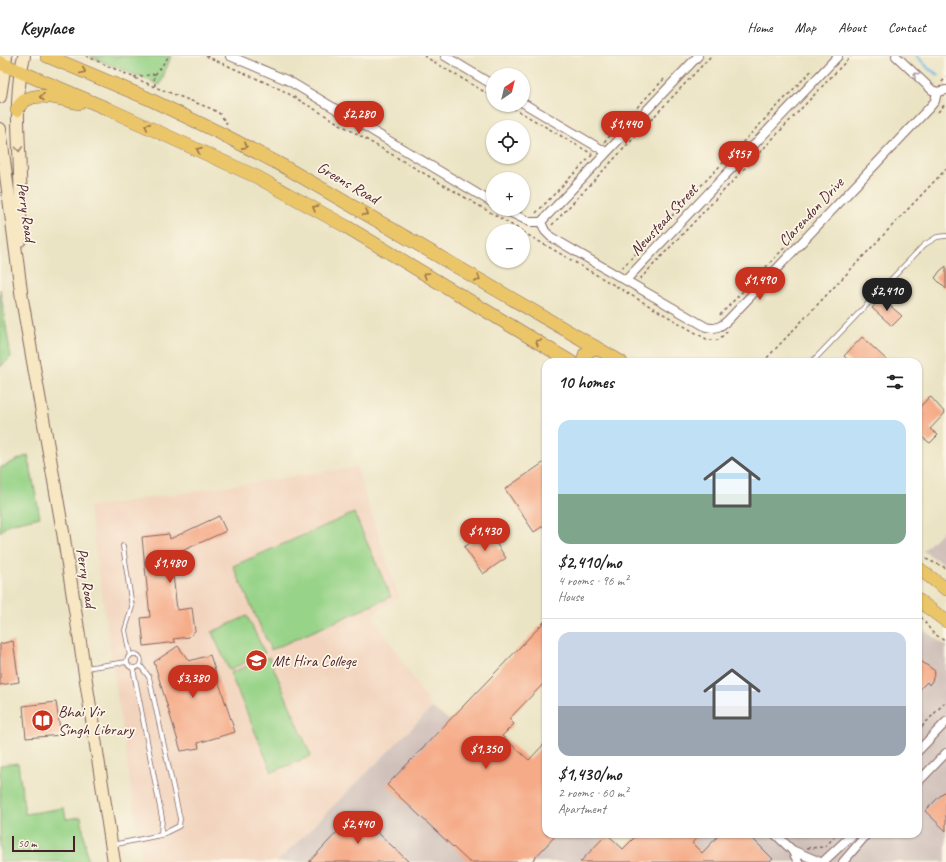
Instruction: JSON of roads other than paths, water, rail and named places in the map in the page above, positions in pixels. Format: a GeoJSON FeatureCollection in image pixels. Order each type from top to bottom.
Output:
{"type":"FeatureCollection","features":[{"type":"Feature","properties":{"kind":"main road","name":"Perry Road"},"geometry":{"type":"LineString","coordinates":[[22,299],[20,176],[17,110],[20,72],[24,56]]}},
{"type":"Feature","properties":{"kind":"main road","name":"Greens Road"},"geometry":{"type":"LineString","coordinates":[[47,56],[60,59],[147,98],[260,153],[614,358]]}},
{"type":"Feature","properties":{"kind":"main road"},"geometry":{"type":"LineString","coordinates":[[0,97],[4,61],[20,72],[108,109],[251,174],[347,227],[564,358]]}},
{"type":"Feature","properties":{"kind":"main road"},"geometry":{"type":"LineString","coordinates":[[17,110],[25,99],[38,96],[53,97],[108,109]]}},
{"type":"Feature","properties":{"kind":"main road","name":"Perry Road"},"geometry":{"type":"LineString","coordinates":[[0,129],[22,299],[63,532],[114,862]]}},
{"type":"Feature","properties":{"kind":"main road"},"geometry":{"type":"LineString","coordinates":[[251,174],[260,153]]}},
{"type":"Feature","properties":{"kind":"main road"},"geometry":{"type":"LineString","coordinates":[[584,358],[585,354],[595,347]]}},
{"type":"Feature","properties":{"kind":"main road"},"geometry":{"type":"LineString","coordinates":[[922,564],[945,588]]}},
{"type":"Feature","properties":{"kind":"main road"},"geometry":{"type":"LineString","coordinates":[[922,603],[946,621]]}},
{"type":"Feature","properties":{"kind":"street"},"geometry":{"type":"LineString","coordinates":[[230,56],[289,81],[486,199]]}},
{"type":"Feature","properties":{"kind":"street"},"geometry":{"type":"LineString","coordinates":[[445,56],[486,81]]}},
{"type":"Feature","properties":{"kind":"street"},"geometry":{"type":"LineString","coordinates":[[518,216],[530,222],[541,221],[602,150],[698,56]]}},
{"type":"Feature","properties":{"kind":"street","name":"Newstead Street"},"geometry":{"type":"LineString","coordinates":[[626,280],[838,56]]}},
{"type":"Feature","properties":{"kind":"street"},"geometry":{"type":"LineString","coordinates":[[896,56],[935,91],[946,90]]}},
{"type":"Feature","properties":{"kind":"street","name":"Clarendon Drive"},"geometry":{"type":"LineString","coordinates":[[541,221],[545,230],[551,237],[706,327],[712,329],[723,324],[930,107],[935,101],[935,91]]}},
{"type":"Feature","properties":{"kind":"street"},"geometry":{"type":"LineString","coordinates":[[530,107],[602,150]]}},
{"type":"Feature","properties":{"kind":"street"},"geometry":{"type":"LineString","coordinates":[[922,747],[946,722]]}},
{"type":"Feature","properties":{"kind":"street"},"geometry":{"type":"LineString","coordinates":[[922,778],[946,753]]}},
{"type":"Feature","properties":{"kind":"street"},"geometry":{"type":"LineString","coordinates":[[779,838],[792,850],[798,862]]}},
{"type":"Feature","properties":{"kind":"street"},"geometry":{"type":"LineString","coordinates":[[792,850],[821,861],[848,838]]}},
{"type":"Feature","properties":{"kind":"street"},"geometry":{"type":"LineString","coordinates":[[843,862],[864,838]]}},
{"type":"Feature","properties":{"kind":"lane"},"geometry":{"type":"LineString","coordinates":[[816,358],[924,245],[937,237],[946,236]]}},
{"type":"Feature","properties":{"kind":"lane"},"geometry":{"type":"LineString","coordinates":[[123,546],[132,607],[125,630],[130,656],[127,662]]}},
{"type":"Feature","properties":{"kind":"lane"},"geometry":{"type":"LineString","coordinates":[[111,845],[161,835],[179,826],[180,819],[149,677],[140,665],[141,661],[139,657],[134,654],[130,656]]}},
{"type":"Feature","properties":{"kind":"lane"},"geometry":{"type":"LineString","coordinates":[[84,668],[127,662]]}},
{"type":"Feature","properties":{"kind":"lane"},"geometry":{"type":"LineString","coordinates":[[127,662],[133,668],[162,818],[161,835]]}},
{"type":"Feature","properties":{"kind":"lane"},"geometry":{"type":"LineString","coordinates":[[133,668],[140,665]]}},
{"type":"Feature","properties":{"kind":"waterway"},"geometry":{"type":"LineString","coordinates":[[917,56],[929,69],[939,75]]}},
{"type":"Feature","properties":{"kind":"place","name":"Mt Hira College"},"geometry":{"type":"Point","coordinates":[257,661]}},
{"type":"Feature","properties":{"kind":"place","name":"Bhai Vir Singh Library"},"geometry":{"type":"Point","coordinates":[42,721]}}]}
